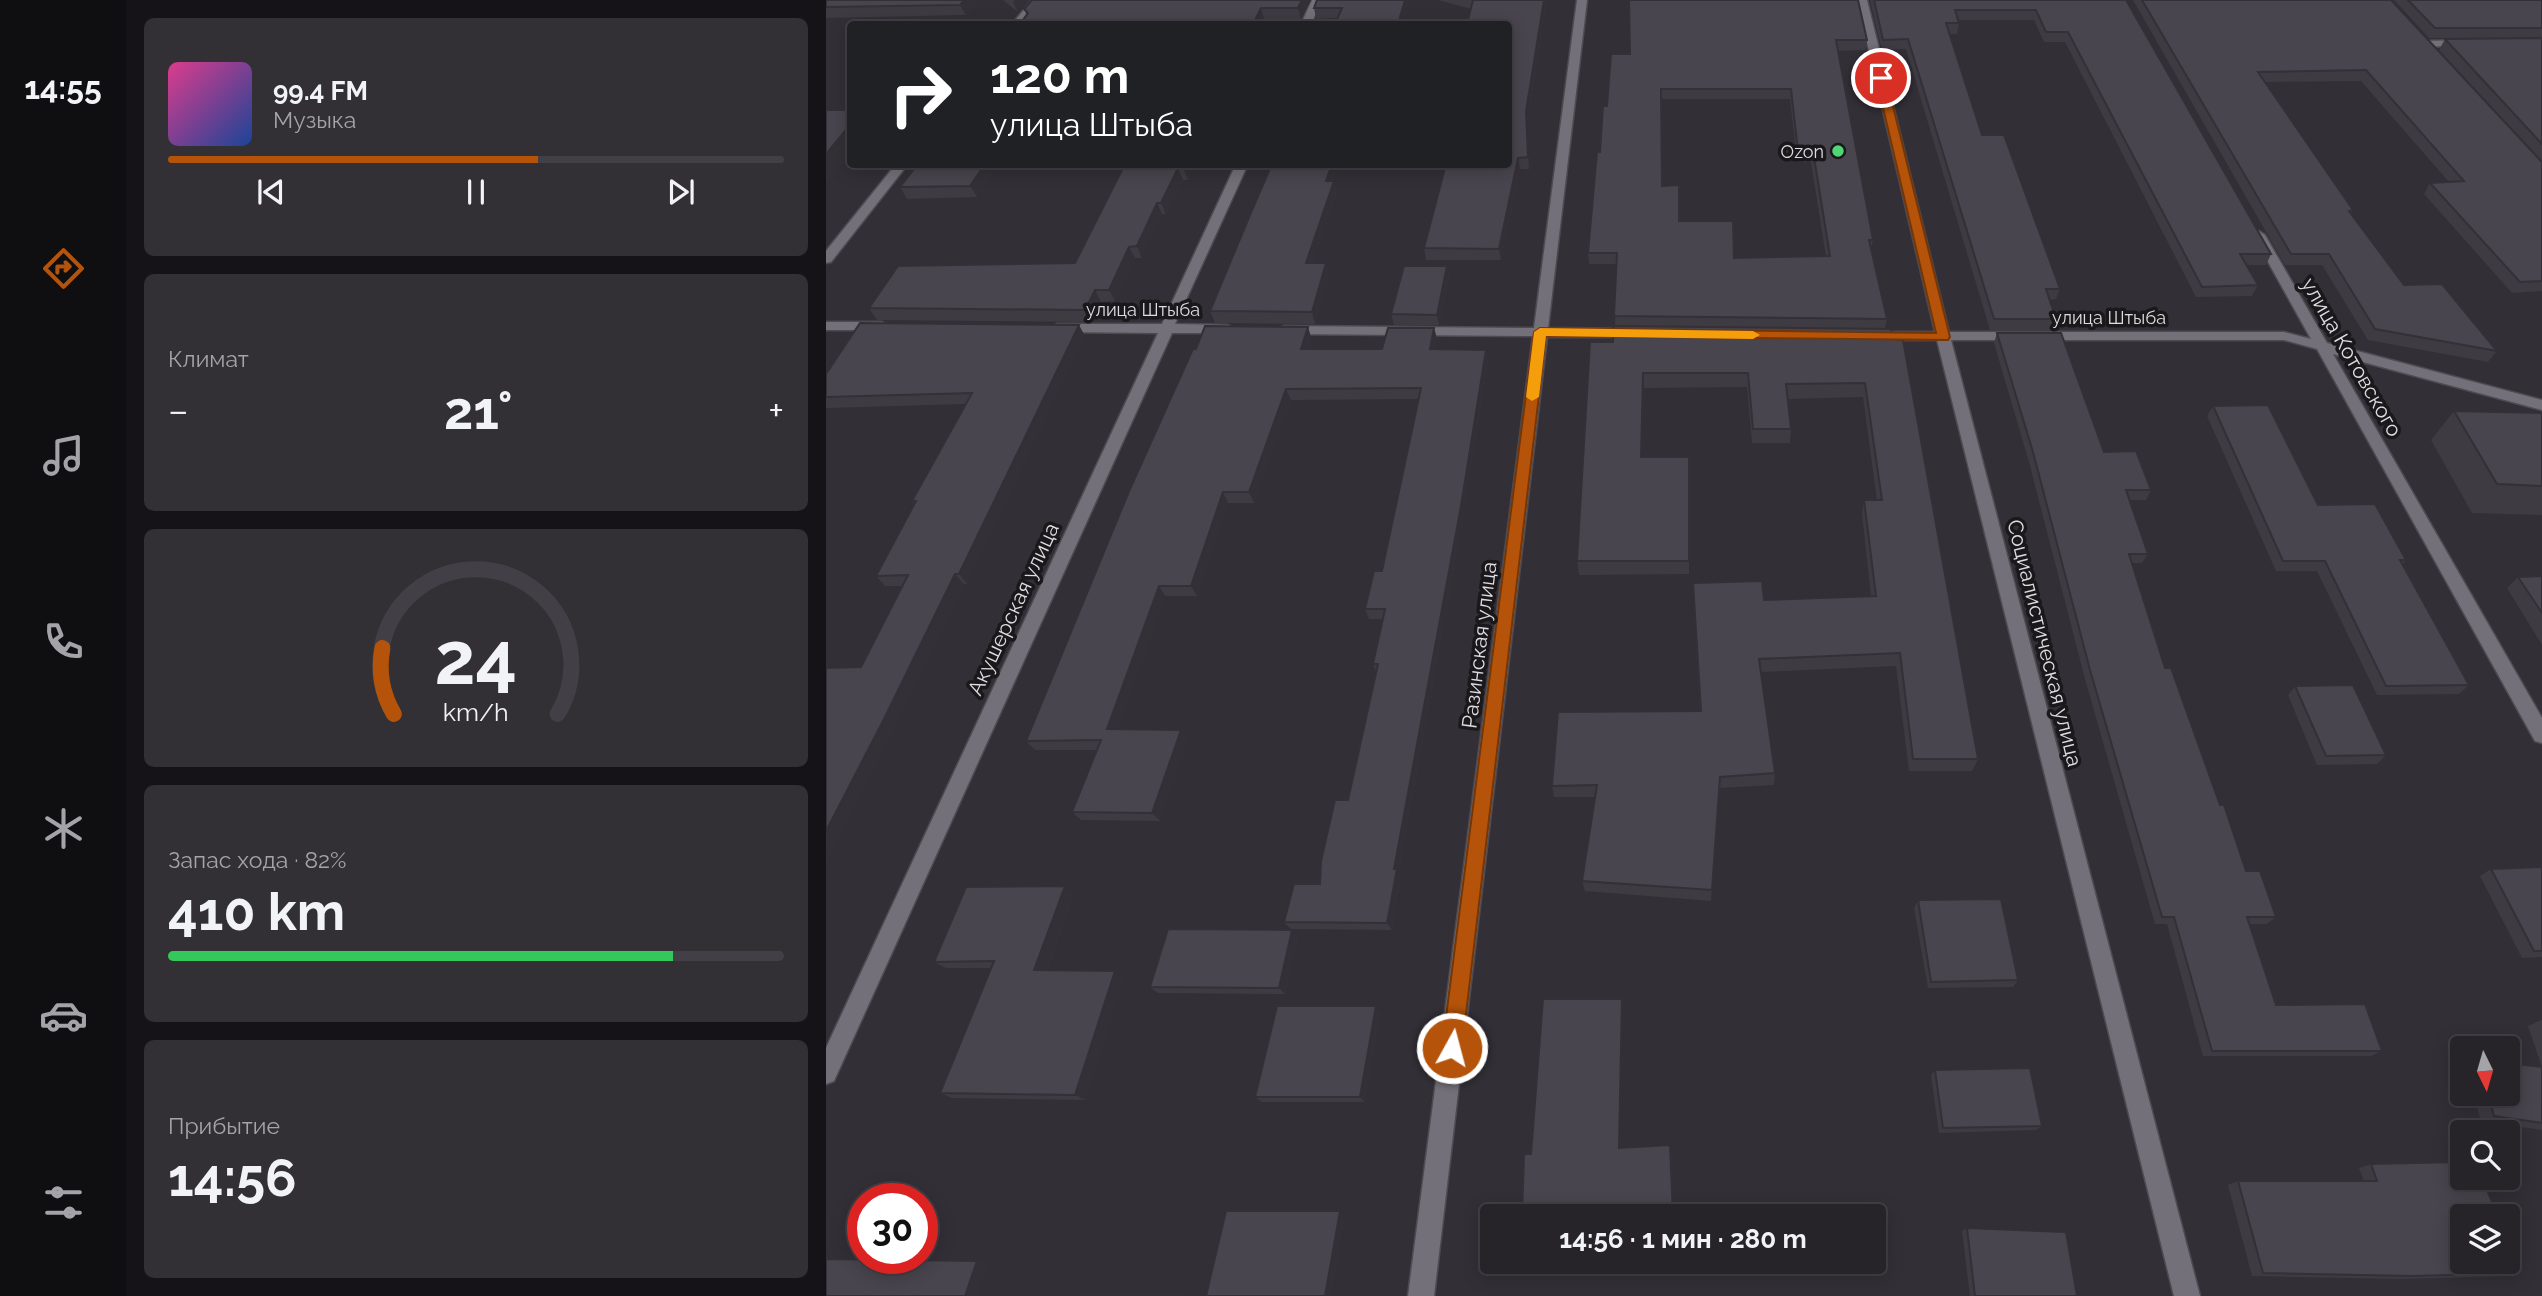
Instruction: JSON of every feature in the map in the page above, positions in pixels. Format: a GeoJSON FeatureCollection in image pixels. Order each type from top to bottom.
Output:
{"type":"FeatureCollection","features":[{"type":"Feature","properties":{"kind":"street"},"geometry":{"type":"LineString","coordinates":[[1020,21],[1037,0]]}},
{"type":"Feature","properties":{"kind":"street"},"geometry":{"type":"LineString","coordinates":[[1307,21],[1317,0]]}},
{"type":"Feature","properties":{"kind":"street","name":"Разинская улица"},"geometry":{"type":"LineString","coordinates":[[1421,1296],[1582,0]]}},
{"type":"Feature","properties":{"kind":"street","name":"Социалистическая улица"},"geometry":{"type":"LineString","coordinates":[[1862,0],[1944,337],[2187,1296]]}},
{"type":"Feature","properties":{"kind":"street"},"geometry":{"type":"LineString","coordinates":[[2434,54],[2421,39],[2477,43]]}},
{"type":"Feature","properties":{"kind":"street"},"geometry":{"type":"LineString","coordinates":[[826,259],[900,168]]}},
{"type":"Feature","properties":{"kind":"street","name":"Акушерская улица"},"geometry":{"type":"LineString","coordinates":[[826,1073],[1240,168]]}},
{"type":"Feature","properties":{"kind":"street","name":"улица Котовского"},"geometry":{"type":"LineString","coordinates":[[2254,226],[2542,735]]}},
{"type":"Feature","properties":{"kind":"street"},"geometry":{"type":"LineString","coordinates":[[826,326],[894,326]]}},
{"type":"Feature","properties":{"kind":"street","name":"улица Штыба"},"geometry":{"type":"LineString","coordinates":[[1044,328],[1236,329]]}},
{"type":"Feature","properties":{"kind":"street"},"geometry":{"type":"LineString","coordinates":[[1264,330],[1651,333]]}},
{"type":"Feature","properties":{"kind":"street","name":"улица Штыба"},"geometry":{"type":"LineString","coordinates":[[1860,336],[2284,335],[2542,405]]}},
{"type":"Feature","properties":{"kind":"building"},"geometry":{"type":"Polygon","coordinates":[[[826,0],[964,0],[960,5],[826,7],[826,0]]]}},
{"type":"Feature","properties":{"kind":"building"},"geometry":{"type":"Polygon","coordinates":[[[1032,0],[1302,0],[1298,8],[1261,8],[1254,21],[1022,21],[1028,13],[1024,9],[1032,0]]]}},
{"type":"Feature","properties":{"kind":"building"},"geometry":{"type":"Polygon","coordinates":[[[1317,0],[1405,0],[1399,21],[1336,21],[1342,8],[1314,8],[1317,0]]]}},
{"type":"Feature","properties":{"kind":"building"},"geometry":{"type":"Polygon","coordinates":[[[1473,0],[1544,0],[1526,111],[1528,157],[1518,158],[1499,249],[1424,248],[1445,168],[1512,168],[1512,21],[1468,21],[1473,0]]]}},
{"type":"Feature","properties":{"kind":"building"},"geometry":{"type":"Polygon","coordinates":[[[1629,0],[1858,0],[1867,40],[1836,40],[1873,240],[1869,240],[1887,319],[1614,316],[1617,253],[1588,253],[1597,152],[1600,152],[1603,106],[1607,106],[1611,54],[1630,54],[1629,0]],[[1661,89],[1662,186],[1679,185],[1679,221],[1733,221],[1734,258],[1830,256],[1813,151],[1798,151],[1791,89],[1661,89]]]}},
{"type":"Feature","properties":{"kind":"building"},"geometry":{"type":"Polygon","coordinates":[[[1874,0],[2126,0],[2271,254],[2240,254],[2258,285],[2202,287],[2068,32],[2046,32],[2036,10],[1955,10],[1959,23],[1946,23],[1982,135],[2004,135],[2060,289],[2046,289],[2056,319],[1994,319],[1908,39],[1883,40],[1874,0]]]}},
{"type":"Feature","properties":{"kind":"building"},"geometry":{"type":"Polygon","coordinates":[[[2142,0],[2391,0],[2542,162],[2542,281],[2520,282],[2430,183],[2464,181],[2366,70],[2258,72],[2353,210],[2349,211],[2404,285],[2442,284],[2497,351],[2375,329],[2329,254],[2291,254],[2142,0]]]}},
{"type":"Feature","properties":{"kind":"building"},"geometry":{"type":"Polygon","coordinates":[[[2408,0],[2542,0],[2542,28],[2435,28],[2408,0]]]}},
{"type":"Feature","properties":{"kind":"building"},"geometry":{"type":"Polygon","coordinates":[[[2542,38],[2542,144],[2445,39],[2542,38]]]}},
{"type":"Feature","properties":{"kind":"building"},"geometry":{"type":"Polygon","coordinates":[[[826,110],[847,110],[847,129],[826,154],[826,110]]]}},
{"type":"Feature","properties":{"kind":"building"},"geometry":{"type":"Polygon","coordinates":[[[915,168],[982,168],[970,186],[900,187],[915,168]]]}},
{"type":"Feature","properties":{"kind":"building"},"geometry":{"type":"Polygon","coordinates":[[[1123,168],[1178,168],[1161,203],[1157,203],[1137,246],[1129,247],[1109,290],[1095,290],[1085,310],[869,308],[898,266],[1075,263],[1123,168]]]}},
{"type":"Feature","properties":{"kind":"building"},"geometry":{"type":"Polygon","coordinates":[[[1270,168],[1331,168],[1326,181],[1334,181],[1306,263],[1326,263],[1312,312],[1210,311],[1270,168]]]}},
{"type":"Feature","properties":{"kind":"building"},"geometry":{"type":"Polygon","coordinates":[[[1404,266],[1447,266],[1437,315],[1391,314],[1404,266]]]}},
{"type":"Feature","properties":{"kind":"building"},"geometry":{"type":"Polygon","coordinates":[[[860,323],[1079,325],[959,574],[955,574],[826,831],[826,668],[861,667],[908,575],[876,576],[916,501],[912,501],[972,393],[826,397],[826,374],[860,323]]]}},
{"type":"Feature","properties":{"kind":"building"},"geometry":{"type":"Polygon","coordinates":[[[1205,326],[1308,327],[1301,349],[1382,349],[1388,328],[1434,328],[1430,349],[1486,350],[1461,506],[1394,869],[1397,869],[1387,923],[1284,922],[1294,884],[1320,884],[1321,861],[1335,800],[1348,800],[1378,664],[1373,664],[1385,609],[1365,609],[1374,571],[1382,571],[1421,388],[1286,389],[1249,492],[1223,492],[1191,586],[1159,586],[1107,729],[1181,730],[1152,813],[1072,812],[1101,740],[1026,741],[1130,489],[1205,326]]]}},
{"type":"Feature","properties":{"kind":"building"},"geometry":{"type":"Polygon","coordinates":[[[1613,326],[1891,329],[1893,339],[1903,340],[1978,759],[1913,759],[1900,653],[1759,659],[1775,773],[1720,777],[1712,890],[1582,881],[1597,785],[1552,786],[1558,712],[1701,711],[1693,583],[1762,581],[1764,600],[1876,596],[1864,500],[1882,500],[1865,383],[1786,384],[1791,429],[1753,429],[1748,373],[1643,373],[1641,457],[1689,457],[1689,561],[1577,561],[1590,342],[1613,342],[1613,326]]]}},
{"type":"Feature","properties":{"kind":"building"},"geometry":{"type":"Polygon","coordinates":[[[1997,333],[2061,333],[2104,452],[2136,451],[2151,490],[2126,490],[2148,554],[2129,554],[2165,668],[2171,668],[2220,805],[2224,805],[2246,871],[2260,871],[2276,917],[2247,917],[2276,1005],[2365,1004],[2382,1051],[2212,1051],[2174,917],[2162,917],[2090,670],[2033,452],[1997,333]]]}},
{"type":"Feature","properties":{"kind":"building"},"geometry":{"type":"Polygon","coordinates":[[[2268,405],[2318,505],[2375,504],[2406,560],[2400,560],[2469,685],[2386,686],[2325,561],[2283,561],[2213,406],[2268,405]]]}},
{"type":"Feature","properties":{"kind":"building"},"geometry":{"type":"Polygon","coordinates":[[[2454,411],[2541,413],[2542,486],[2497,484],[2454,411]]]}},
{"type":"Feature","properties":{"kind":"building"},"geometry":{"type":"Polygon","coordinates":[[[2542,576],[2542,613],[2518,577],[2542,576]]]}},
{"type":"Feature","properties":{"kind":"building"},"geometry":{"type":"Polygon","coordinates":[[[2353,685],[2386,755],[2326,756],[2295,686],[2353,685]]]}},
{"type":"Feature","properties":{"kind":"building"},"geometry":{"type":"Polygon","coordinates":[[[2542,867],[2542,951],[2534,951],[2491,869],[2542,867]]]}},
{"type":"Feature","properties":{"kind":"building"},"geometry":{"type":"Polygon","coordinates":[[[1065,886],[1034,970],[1115,971],[1075,1095],[940,1093],[994,961],[934,962],[966,887],[1065,886]]]}},
{"type":"Feature","properties":{"kind":"building"},"geometry":{"type":"Polygon","coordinates":[[[2001,899],[2018,980],[1931,982],[1918,900],[2001,899]]]}},
{"type":"Feature","properties":{"kind":"building"},"geometry":{"type":"Polygon","coordinates":[[[1168,929],[1292,930],[1279,988],[1150,987],[1168,929]]]}},
{"type":"Feature","properties":{"kind":"building"},"geometry":{"type":"Polygon","coordinates":[[[1543,999],[1622,999],[1619,1148],[1670,1145],[1672,1204],[1522,1204],[1524,1154],[1531,1154],[1543,999]]]}},
{"type":"Feature","properties":{"kind":"building"},"geometry":{"type":"Polygon","coordinates":[[[1277,1006],[1376,1006],[1360,1097],[1255,1097],[1277,1006]]]}},
{"type":"Feature","properties":{"kind":"building"},"geometry":{"type":"Polygon","coordinates":[[[2520,1064],[2542,1067],[2542,1123],[2494,1116],[2491,1106],[2520,1106],[2520,1064]]]}},
{"type":"Feature","properties":{"kind":"building"},"geometry":{"type":"Polygon","coordinates":[[[2030,1068],[2042,1126],[1943,1128],[1935,1070],[2030,1068]]]}},
{"type":"Feature","properties":{"kind":"building"},"geometry":{"type":"Polygon","coordinates":[[[2450,1162],[2450,1190],[2487,1190],[2493,1204],[2450,1204],[2450,1274],[2485,1274],[2412,1276],[2263,1273],[2238,1181],[2377,1181],[2371,1164],[2450,1162]]]}},
{"type":"Feature","properties":{"kind":"building"},"geometry":{"type":"Polygon","coordinates":[[[1226,1211],[1340,1211],[1325,1296],[1206,1296],[1226,1211]]]}},
{"type":"Feature","properties":{"kind":"building"},"geometry":{"type":"Polygon","coordinates":[[[1967,1228],[2066,1232],[2077,1296],[1975,1296],[1967,1228]]]}},
{"type":"Feature","properties":{"kind":"building"},"geometry":{"type":"Polygon","coordinates":[[[826,1259],[847,1259],[847,1274],[938,1274],[938,1260],[977,1261],[965,1296],[826,1296],[826,1259]]]}},
{"type":"Feature","properties":{"kind":"building"},"geometry":{"type":"Polygon","coordinates":[[[1078,1294],[1192,1295],[1077,1296],[1078,1294]]]}},
{"type":"Feature","properties":{"kind":"slow traffic"},"geometry":{"type":"LineString","coordinates":[[1532,397],[1540,332],[1753,335]]}},
{"type":"Feature","properties":{"kind":"place","name":"Ozon"},"geometry":{"type":"Point","coordinates":[1838,151]}},
{"type":"Feature","properties":{"kind":"route"},"geometry":{"type":"LineString","coordinates":[[1452,1048],[1540,332],[1944,337],[1881,78]]}}]}
